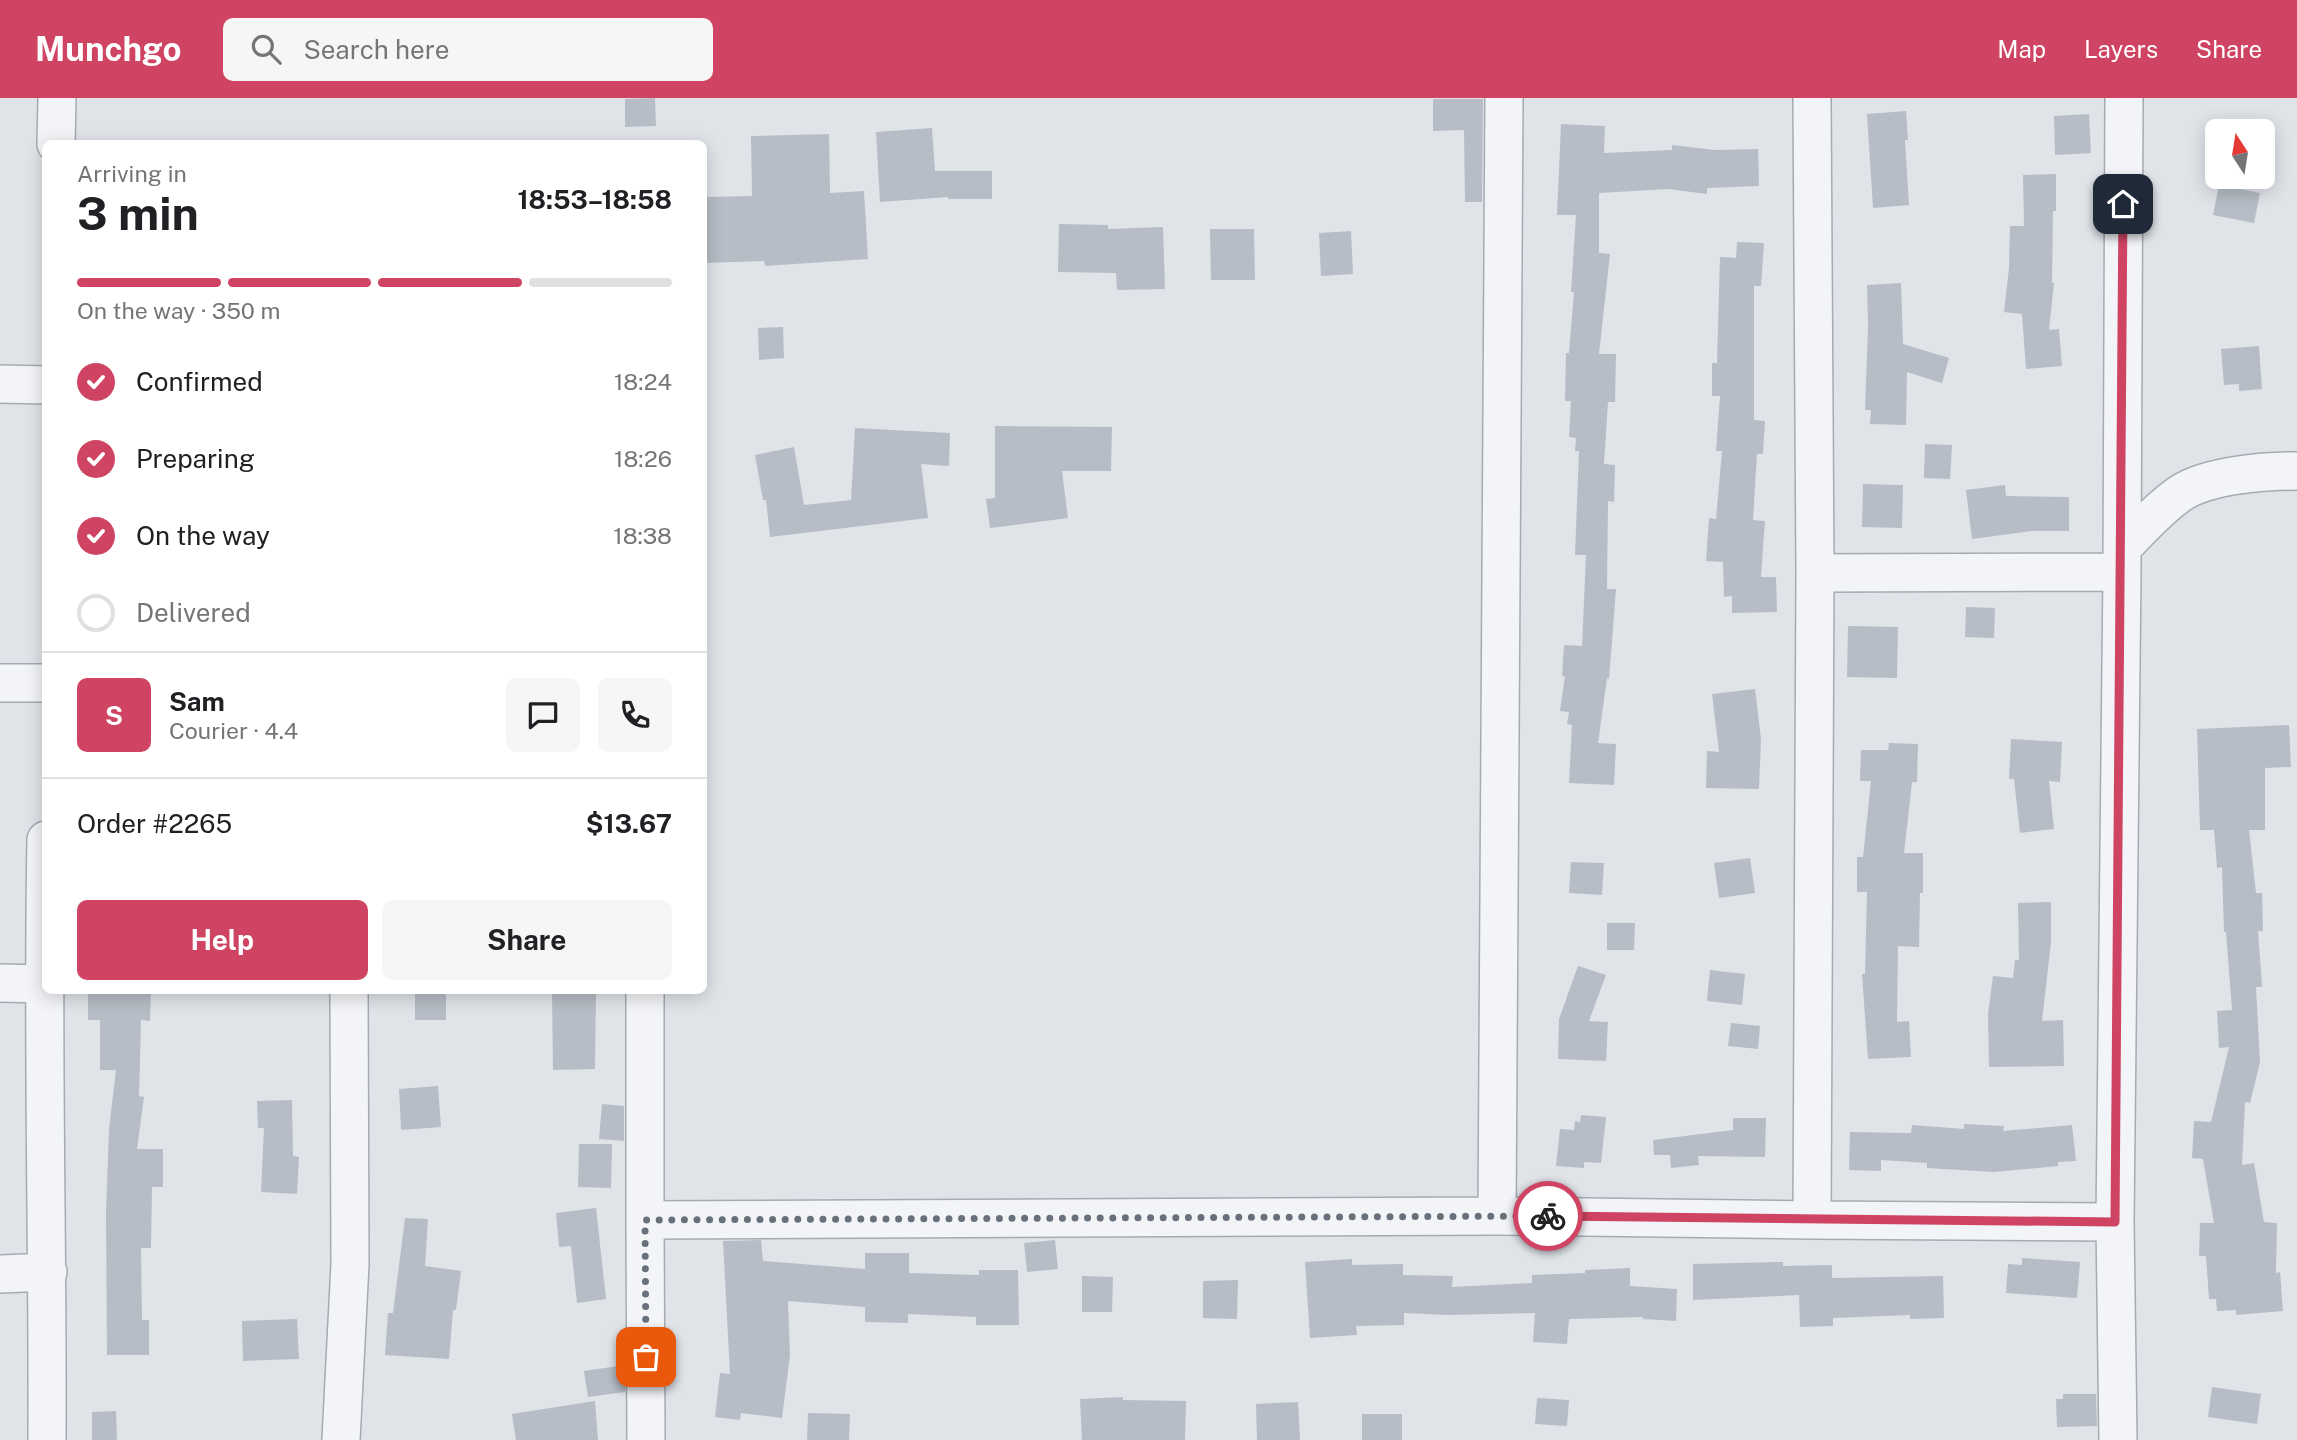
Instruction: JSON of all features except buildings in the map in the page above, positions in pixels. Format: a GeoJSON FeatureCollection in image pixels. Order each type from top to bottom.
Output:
{"type":"FeatureCollection","features":[{"type":"Feature","properties":{"kind":"street"},"geometry":{"type":"LineString","coordinates":[[56,140],[57,98]]}},
{"type":"Feature","properties":{"kind":"street"},"geometry":{"type":"LineString","coordinates":[[1497,1216],[1504,98]]}},
{"type":"Feature","properties":{"kind":"street"},"geometry":{"type":"LineString","coordinates":[[1812,98],[1815,573],[1812,1220]]}},
{"type":"Feature","properties":{"kind":"street"},"geometry":{"type":"LineString","coordinates":[[2118,1440],[2115,1222],[2124,98]]}},
{"type":"Feature","properties":{"kind":"street"},"geometry":{"type":"LineString","coordinates":[[0,384],[42,385]]}},
{"type":"Feature","properties":{"kind":"street"},"geometry":{"type":"LineString","coordinates":[[2122,560],[2151,517],[2183,492],[2214,480],[2297,471]]}},
{"type":"Feature","properties":{"kind":"street"},"geometry":{"type":"LineString","coordinates":[[1815,573],[2122,560]]}},
{"type":"Feature","properties":{"kind":"street"},"geometry":{"type":"LineString","coordinates":[[0,683],[42,683]]}},
{"type":"Feature","properties":{"kind":"street"},"geometry":{"type":"LineString","coordinates":[[0,983],[42,984]]}},
{"type":"Feature","properties":{"kind":"street"},"geometry":{"type":"LineString","coordinates":[[43,994],[48,1272],[47,1440]]}},
{"type":"Feature","properties":{"kind":"street"},"geometry":{"type":"LineString","coordinates":[[341,1440],[349,1264],[349,994]]}},
{"type":"Feature","properties":{"kind":"street"},"geometry":{"type":"LineString","coordinates":[[645,994],[646,1440]]}},
{"type":"Feature","properties":{"kind":"street"},"geometry":{"type":"LineString","coordinates":[[645,1220],[1497,1216],[2115,1222]]}},
{"type":"Feature","properties":{"kind":"street"},"geometry":{"type":"LineString","coordinates":[[0,1274],[48,1272]]}},
{"type":"Feature","properties":{"kind":"way so far"},"geometry":{"type":"LineString","coordinates":[[646,1357],[645,1220],[1548,1216]]}},
{"type":"Feature","properties":{"kind":"route"},"geometry":{"type":"LineString","coordinates":[[1548,1216],[2115,1222],[2123,204]]}}]}
